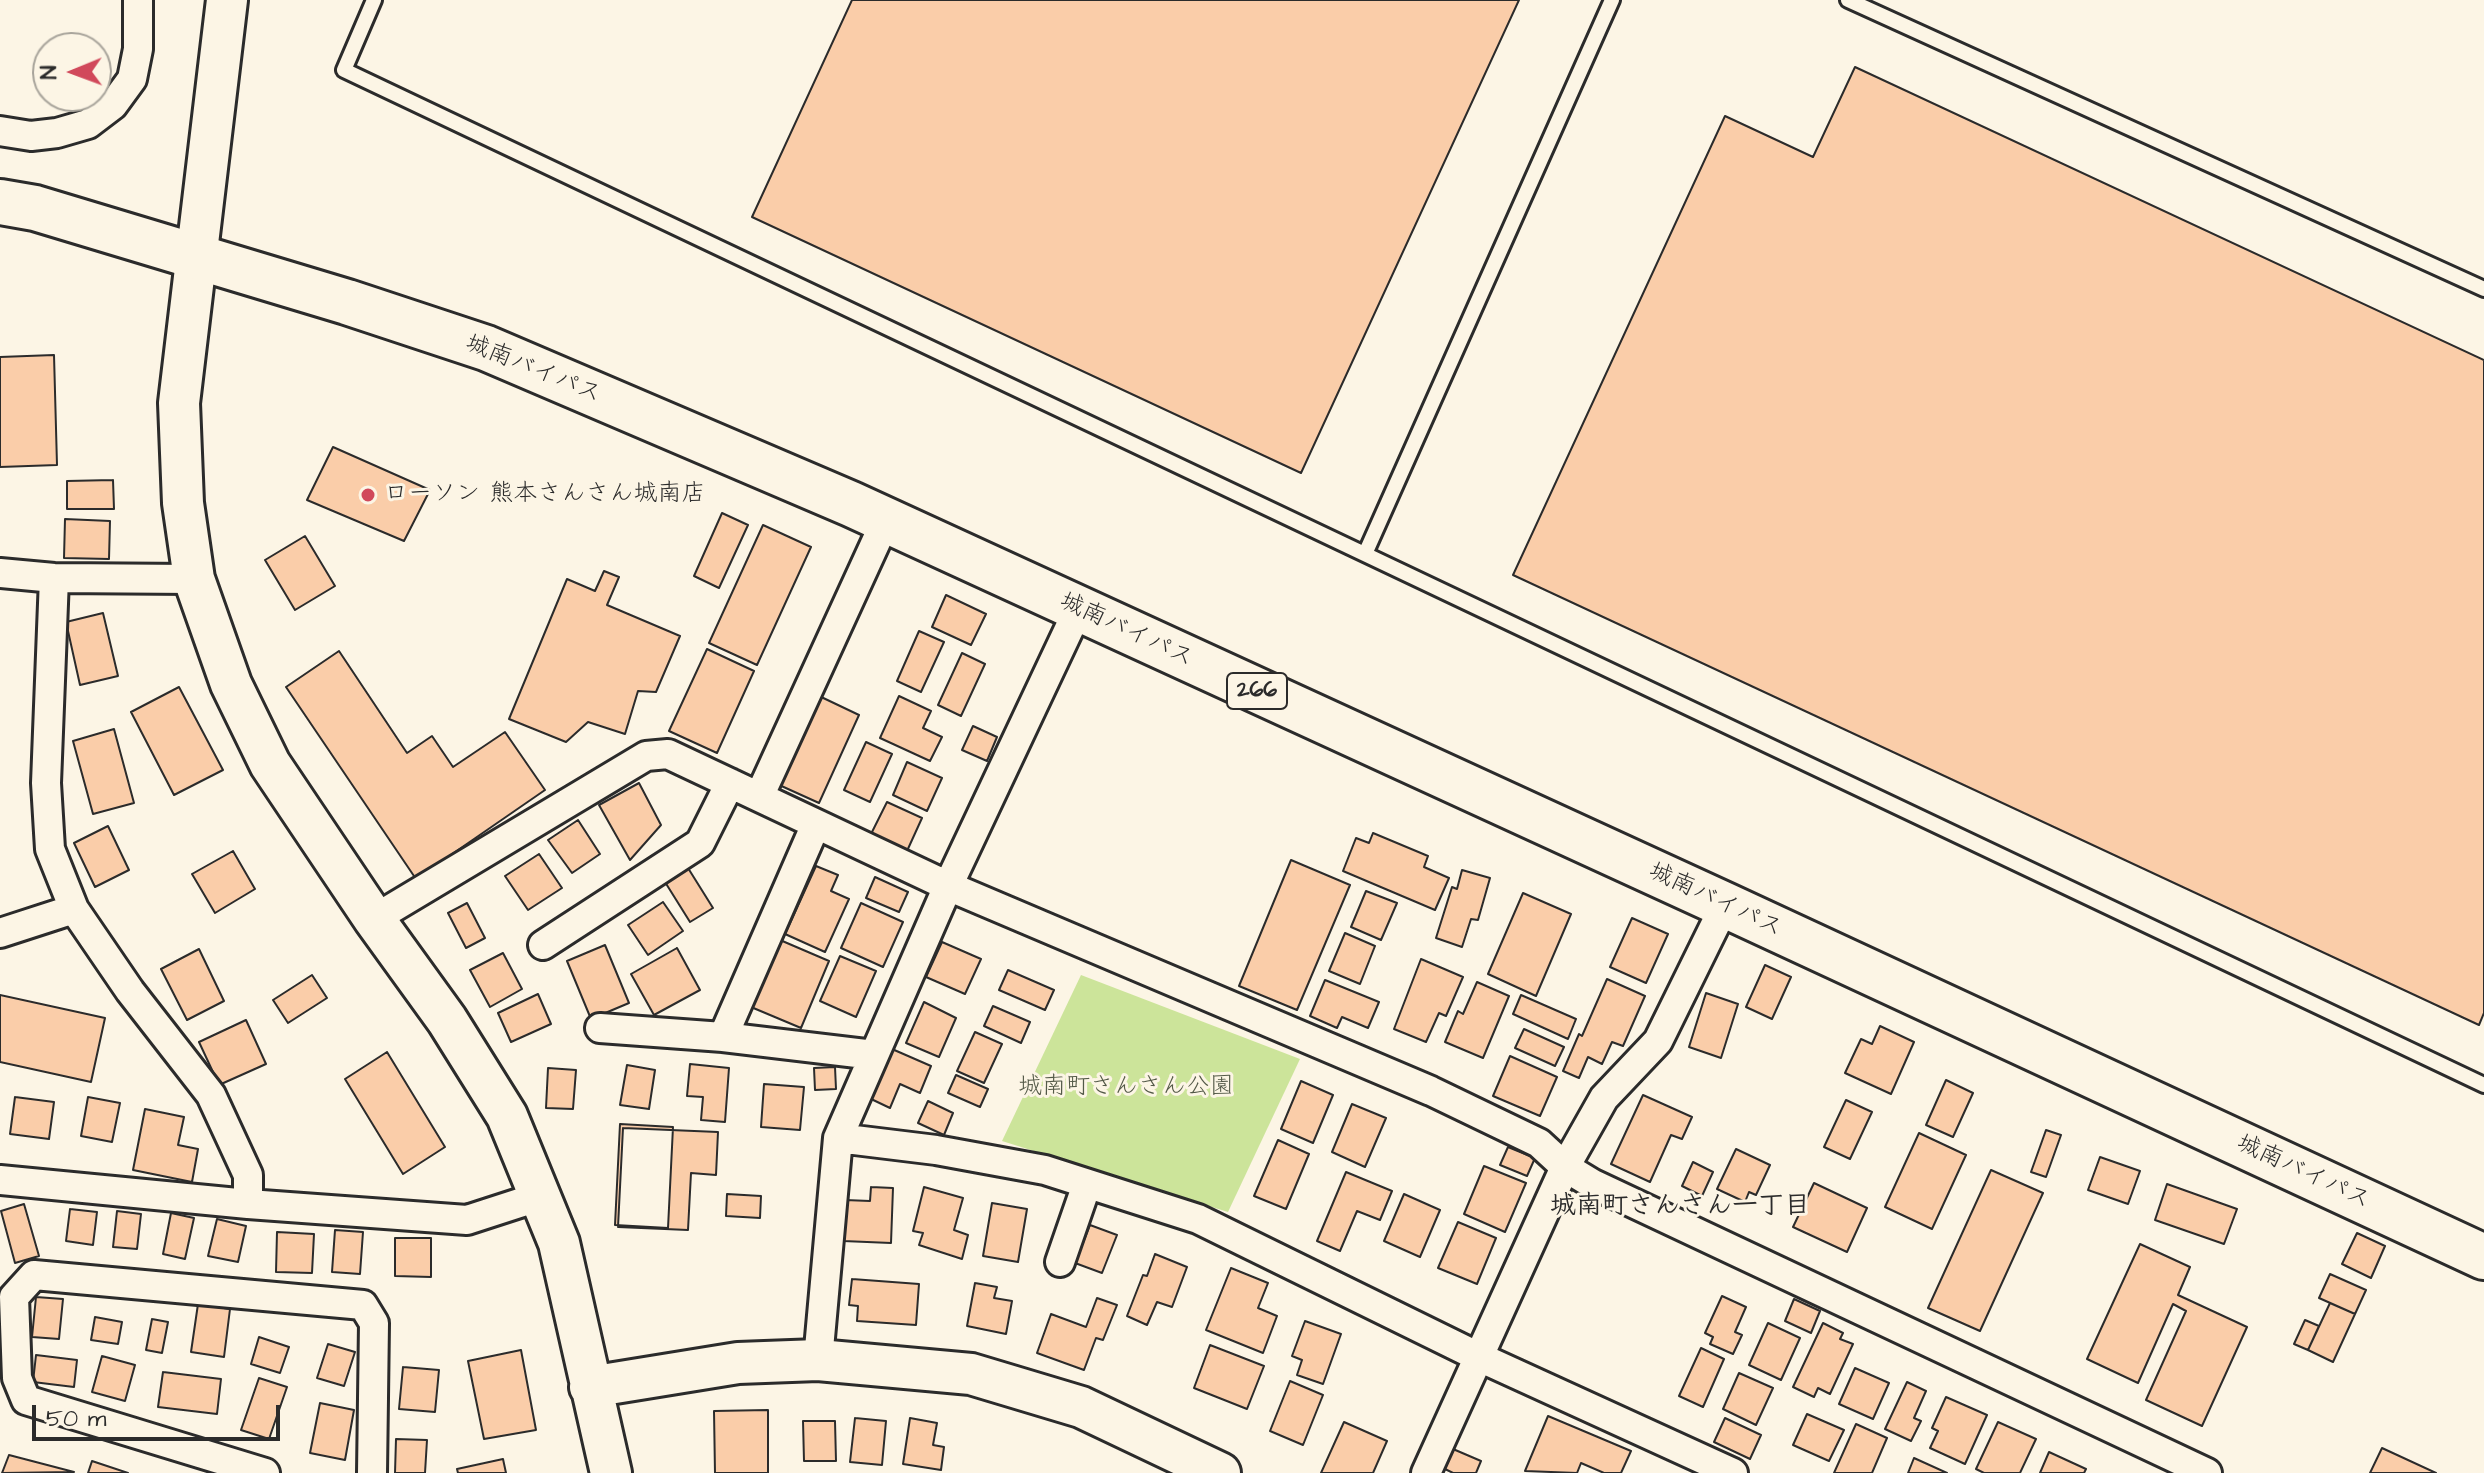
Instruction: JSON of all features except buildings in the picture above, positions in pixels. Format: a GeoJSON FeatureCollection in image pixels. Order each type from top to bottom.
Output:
{"type":"FeatureCollection","features":[{"type":"Feature","properties":{"kind":"highway","name":"城南バイパス"},"geometry":{"type":"LineString","coordinates":[[0,202],[35,208],[347,302],[486,348],[886,520],[2484,1257]]}},
{"type":"Feature","properties":{"kind":"street"},"geometry":{"type":"LineString","coordinates":[[0,131],[31,136],[57,133],[88,124],[113,105],[132,79],[138,49],[138,0]]}},
{"type":"Feature","properties":{"kind":"street"},"geometry":{"type":"LineString","coordinates":[[227,0],[179,403],[183,503],[194,579],[231,684],[270,764],[374,919],[447,1020],[507,1116],[559,1243],[611,1473]]}},
{"type":"Feature","properties":{"kind":"street"},"geometry":{"type":"LineString","coordinates":[[759,797],[886,520]]}},
{"type":"Feature","properties":{"kind":"street"},"geometry":{"type":"LineString","coordinates":[[0,573],[54,578],[194,579]]}},
{"type":"Feature","properties":{"kind":"street"},"geometry":{"type":"LineString","coordinates":[[54,578],[46,783],[50,849],[74,909],[130,991],[211,1095],[248,1175],[248,1204]]}},
{"type":"Feature","properties":{"kind":"street"},"geometry":{"type":"LineString","coordinates":[[818,1360],[838,1138],[948,886],[1078,610]]}},
{"type":"Feature","properties":{"kind":"street"},"geometry":{"type":"LineString","coordinates":[[374,919],[646,756],[668,754],[948,886],[1431,1091],[1539,1143],[1565,1167],[1607,1191],[2207,1473]]}},
{"type":"Feature","properties":{"kind":"street"},"geometry":{"type":"LineString","coordinates":[[543,945],[700,843],[730,783]]}},
{"type":"Feature","properties":{"kind":"street"},"geometry":{"type":"LineString","coordinates":[[723,1037],[816,824]]}},
{"type":"Feature","properties":{"kind":"street"},"geometry":{"type":"LineString","coordinates":[[1426,1473],[1565,1167],[1604,1098],[1658,1041],[1725,905]]}},
{"type":"Feature","properties":{"kind":"street"},"geometry":{"type":"LineString","coordinates":[[0,933],[74,909]]}},
{"type":"Feature","properties":{"kind":"street"},"geometry":{"type":"LineString","coordinates":[[600,1028],[723,1037],[874,1055]]}},
{"type":"Feature","properties":{"kind":"street"},"geometry":{"type":"LineString","coordinates":[[838,1138],[1045,1170],[1198,1219],[1479,1357],[1733,1473]]}},
{"type":"Feature","properties":{"kind":"street"},"geometry":{"type":"LineString","coordinates":[[0,1180],[248,1204],[467,1220],[541,1196]]}},
{"type":"Feature","properties":{"kind":"street"},"geometry":{"type":"LineString","coordinates":[[1060,1262],[1087,1184]]}},
{"type":"Feature","properties":{"kind":"street"},"geometry":{"type":"LineString","coordinates":[[265,1473],[26,1400],[17,1378],[14,1297],[34,1275],[363,1305],[374,1323],[372,1473]]}},
{"type":"Feature","properties":{"kind":"street"},"geometry":{"type":"LineString","coordinates":[[590,1387],[738,1363],[818,1360],[971,1374],[1081,1407],[1220,1473]]}},
{"type":"Feature","properties":{"kind":"lane"},"geometry":{"type":"LineString","coordinates":[[374,0],[344,70],[2484,1085]]}},
{"type":"Feature","properties":{"kind":"lane"},"geometry":{"type":"LineString","coordinates":[[1365,554],[1612,0]]}},
{"type":"Feature","properties":{"kind":"lane"},"geometry":{"type":"LineString","coordinates":[[1848,0],[2484,289]]}},
{"type":"Feature","properties":{"kind":"green space","name":"城南町さんさん公園"},"geometry":{"type":"Polygon","coordinates":[[[1081,975],[1300,1059],[1228,1212],[1002,1141],[1081,975]]]}},
{"type":"Feature","properties":{"kind":"place","name":"ローソン 熊本さんさん城南店"},"geometry":{"type":"Point","coordinates":[368,495]}},
{"type":"Feature","properties":{"kind":"district","name":"城南町さんさん一丁目"},"geometry":{"type":"Point","coordinates":[1680,1208]}}]}
